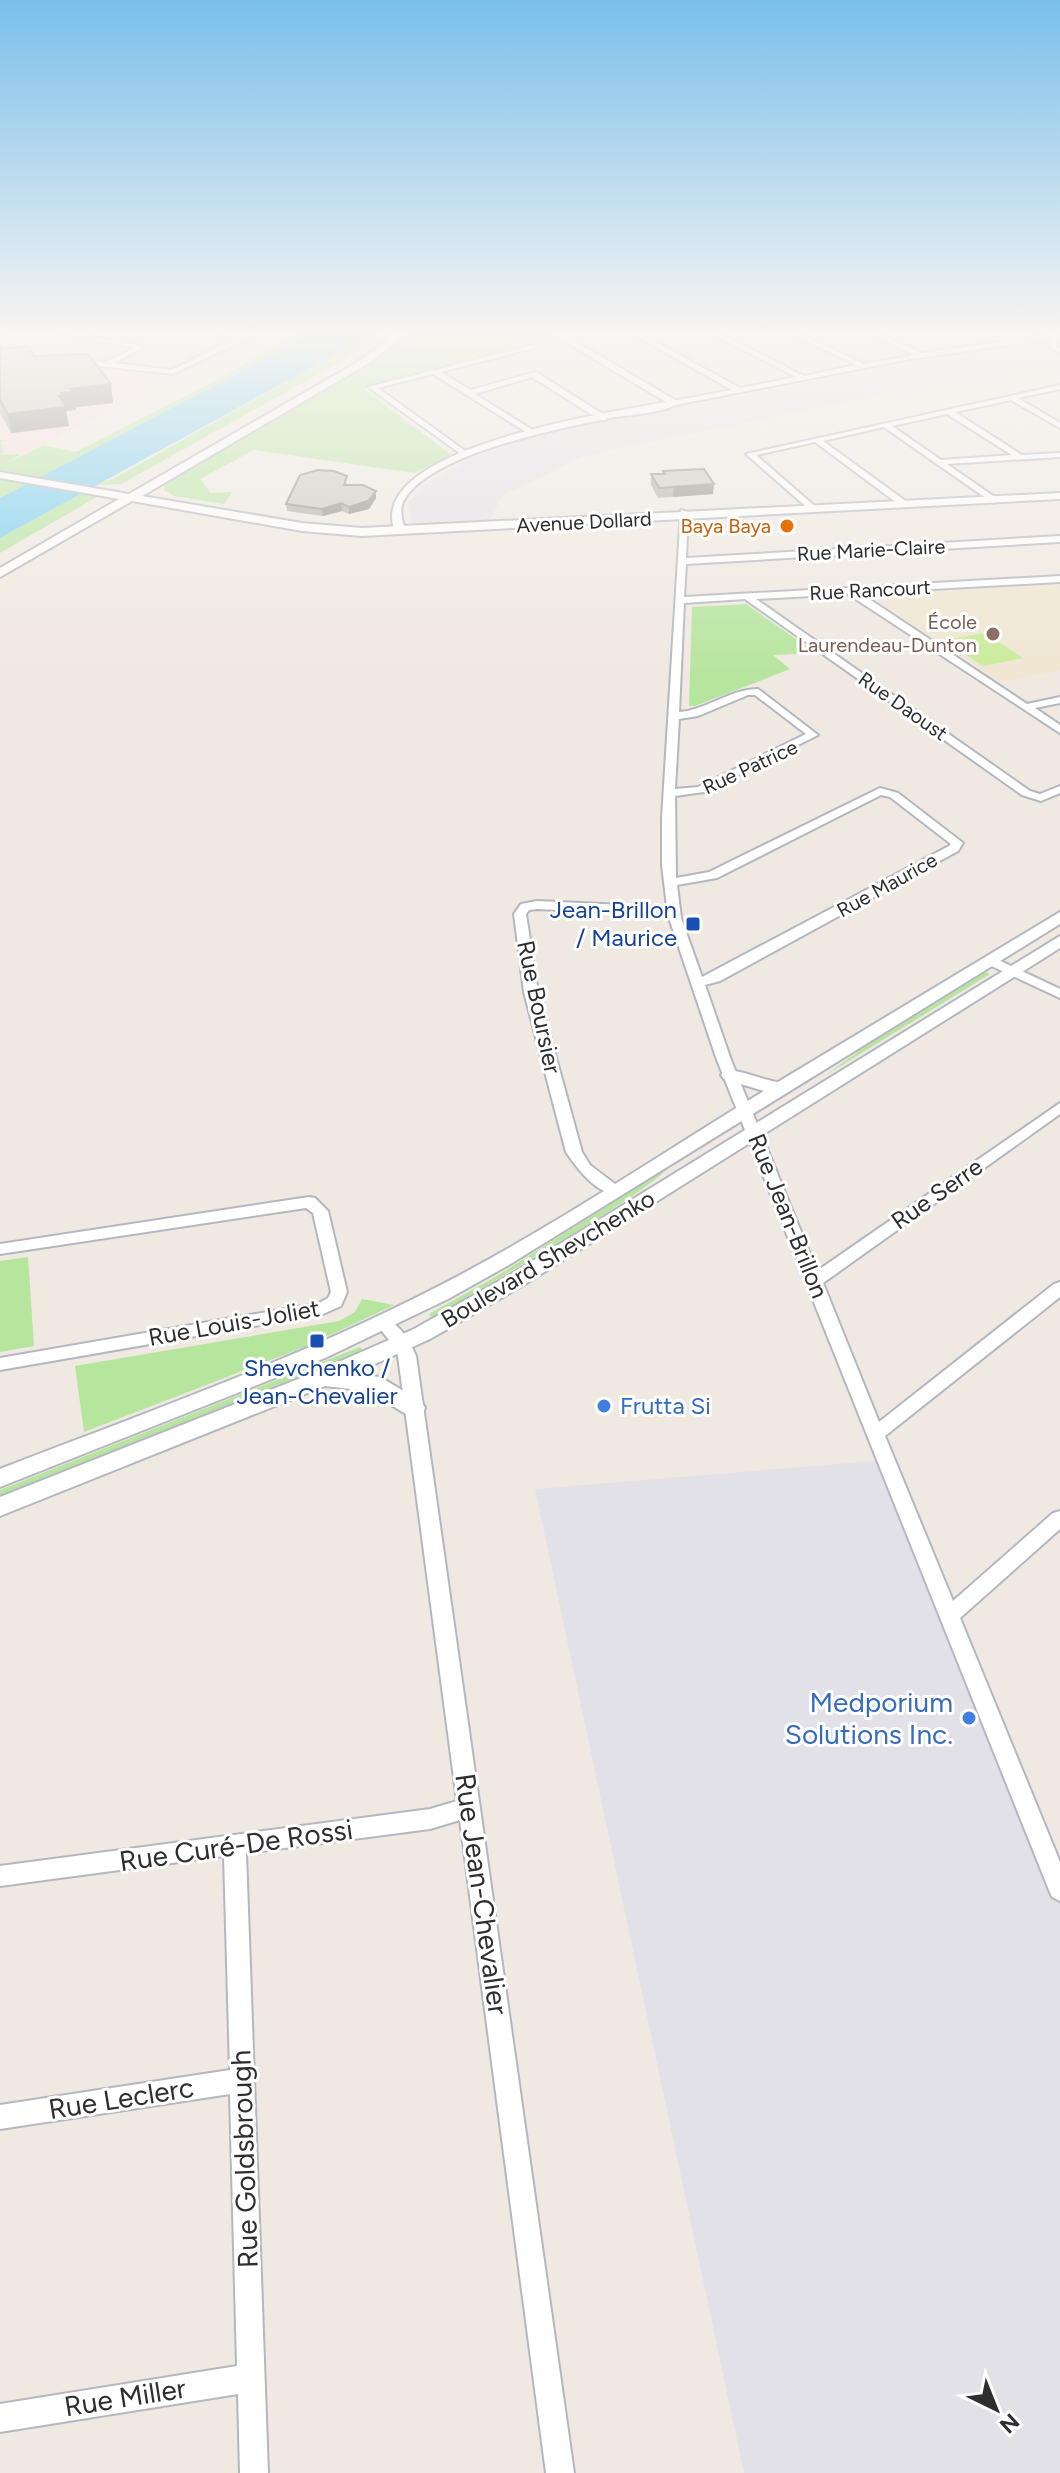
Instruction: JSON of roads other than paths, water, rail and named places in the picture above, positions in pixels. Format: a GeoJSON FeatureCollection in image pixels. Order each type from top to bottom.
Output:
{"type":"FeatureCollection","features":[{"type":"Feature","properties":{"kind":"main road"},"geometry":{"type":"LineString","coordinates":[[0,558],[197,446]]}},
{"type":"Feature","properties":{"kind":"main road"},"geometry":{"type":"LineString","coordinates":[[0,573],[217,446]]}},
{"type":"Feature","properties":{"kind":"main road","name":"Avenue Dollard"},"geometry":{"type":"LineString","coordinates":[[0,475],[332,526],[399,530]]}},
{"type":"Feature","properties":{"kind":"main road"},"geometry":{"type":"LineString","coordinates":[[157,481],[159,492],[174,501]]}},
{"type":"Feature","properties":{"kind":"main road","name":"Avenue Dollard"},"geometry":{"type":"LineString","coordinates":[[129,496],[318,529],[399,530],[1060,494]]}},
{"type":"Feature","properties":{"kind":"street"},"geometry":{"type":"LineString","coordinates":[[453,446],[465,455]]}},
{"type":"Feature","properties":{"kind":"street"},"geometry":{"type":"LineString","coordinates":[[399,530],[396,507],[405,492],[426,475],[465,455],[491,446]]}},
{"type":"Feature","properties":{"kind":"street"},"geometry":{"type":"LineString","coordinates":[[783,446],[750,454],[813,507]]}},
{"type":"Feature","properties":{"kind":"street"},"geometry":{"type":"LineString","coordinates":[[826,446],[902,502]]}},
{"type":"Feature","properties":{"kind":"street"},"geometry":{"type":"LineString","coordinates":[[918,446],[991,498]]}},
{"type":"Feature","properties":{"kind":"street"},"geometry":{"type":"LineString","coordinates":[[1003,446],[1021,458]]}},
{"type":"Feature","properties":{"kind":"street"},"geometry":{"type":"LineString","coordinates":[[941,462],[1060,455]]}},
{"type":"Feature","properties":{"kind":"street","name":"Rue Jean-Brillon"},"geometry":{"type":"LineString","coordinates":[[684,514],[669,793],[670,882],[674,911],[696,983],[730,1075],[877,1433],[948,1617],[1053,1848],[1060,1890]]}},
{"type":"Feature","properties":{"kind":"street","name":"Rue Marie-Claire"},"geometry":{"type":"LineString","coordinates":[[682,561],[1060,539]]}},
{"type":"Feature","properties":{"kind":"street","name":"Rue Rancourt"},"geometry":{"type":"LineString","coordinates":[[681,600],[1060,579]]}},
{"type":"Feature","properties":{"kind":"street"},"geometry":{"type":"LineString","coordinates":[[852,592],[1060,730]]}},
{"type":"Feature","properties":{"kind":"street","name":"Rue Daoust"},"geometry":{"type":"LineString","coordinates":[[749,598],[1026,793],[1041,798],[1060,789]]}},
{"type":"Feature","properties":{"kind":"street","name":"Rue Patrice"},"geometry":{"type":"LineString","coordinates":[[669,793],[700,790],[813,735],[758,692],[740,694],[694,714],[674,716]]}},
{"type":"Feature","properties":{"kind":"street"},"geometry":{"type":"LineString","coordinates":[[1026,707],[1060,700]]}},
{"type":"Feature","properties":{"kind":"street","name":"Rue Maurice"},"geometry":{"type":"LineString","coordinates":[[670,882],[713,875],[880,791],[894,795],[957,843],[954,848],[715,978],[696,983]]}},
{"type":"Feature","properties":{"kind":"street","name":"Rue Boursier"},"geometry":{"type":"LineString","coordinates":[[614,1190],[584,1168],[574,1152],[531,992],[520,914],[525,907],[537,905],[674,911]]}},
{"type":"Feature","properties":{"kind":"street","name":"Boulevard Shevchenko"},"geometry":{"type":"LineString","coordinates":[[0,1478],[287,1366],[384,1324],[465,1281],[1060,917]]}},
{"type":"Feature","properties":{"kind":"street","name":"Boulevard Shevchenko"},"geometry":{"type":"LineString","coordinates":[[0,1507],[319,1380],[402,1343],[495,1293],[1060,941]]}},
{"type":"Feature","properties":{"kind":"street"},"geometry":{"type":"LineString","coordinates":[[990,960],[1060,994]]}},
{"type":"Feature","properties":{"kind":"street"},"geometry":{"type":"LineString","coordinates":[[730,1075],[752,1084],[781,1088]]}},
{"type":"Feature","properties":{"kind":"street","name":"Rue Serre"},"geometry":{"type":"LineString","coordinates":[[814,1281],[1060,1107]]}},
{"type":"Feature","properties":{"kind":"street","name":"Rue Louis-Joliet"},"geometry":{"type":"LineString","coordinates":[[0,1249],[309,1202],[320,1211],[339,1292],[335,1302],[323,1308],[0,1364]]}},
{"type":"Feature","properties":{"kind":"street"},"geometry":{"type":"LineString","coordinates":[[877,1433],[1060,1288]]}},
{"type":"Feature","properties":{"kind":"street"},"geometry":{"type":"LineString","coordinates":[[384,1324],[402,1343]]}},
{"type":"Feature","properties":{"kind":"street","name":"Rue Jean-Chevalier"},"geometry":{"type":"LineString","coordinates":[[402,1343],[414,1408],[470,1807],[560,2473]]}},
{"type":"Feature","properties":{"kind":"street"},"geometry":{"type":"LineString","coordinates":[[319,1380],[372,1383],[414,1408]]}},
{"type":"Feature","properties":{"kind":"street"},"geometry":{"type":"LineString","coordinates":[[948,1617],[1060,1518]]}},
{"type":"Feature","properties":{"kind":"street","name":"Rue Curé-De Rossi"},"geometry":{"type":"LineString","coordinates":[[0,1876],[430,1819],[470,1807]]}},
{"type":"Feature","properties":{"kind":"street","name":"Rue Goldsbrough"},"geometry":{"type":"LineString","coordinates":[[235,1845],[254,2473]]}},
{"type":"Feature","properties":{"kind":"street","name":"Rue Leclerc"},"geometry":{"type":"LineString","coordinates":[[0,2117],[242,2080]]}},
{"type":"Feature","properties":{"kind":"street","name":"Rue Miller"},"geometry":{"type":"LineString","coordinates":[[0,2418],[251,2378]]}},
{"type":"Feature","properties":{"kind":"water"},"geometry":{"type":"Polygon","coordinates":[[[98,446],[167,446],[0,538],[0,498],[98,446]]]}},
{"type":"Feature","properties":{"kind":"place","name":"Baya Baya"},"geometry":{"type":"Point","coordinates":[787,526]}},
{"type":"Feature","properties":{"kind":"place","name":"École Laurendeau-Dunton"},"geometry":{"type":"Point","coordinates":[993,634]}},
{"type":"Feature","properties":{"kind":"place","name":"Jean-Brillon / Maurice"},"geometry":{"type":"Point","coordinates":[693,924]}},
{"type":"Feature","properties":{"kind":"place","name":"Shevchenko / Jean-Chevalier"},"geometry":{"type":"Point","coordinates":[317,1341]}},
{"type":"Feature","properties":{"kind":"place","name":"Frutta Si"},"geometry":{"type":"Point","coordinates":[604,1406]}},
{"type":"Feature","properties":{"kind":"place","name":"Medporium Solutions Inc."},"geometry":{"type":"Point","coordinates":[969,1718]}}]}
